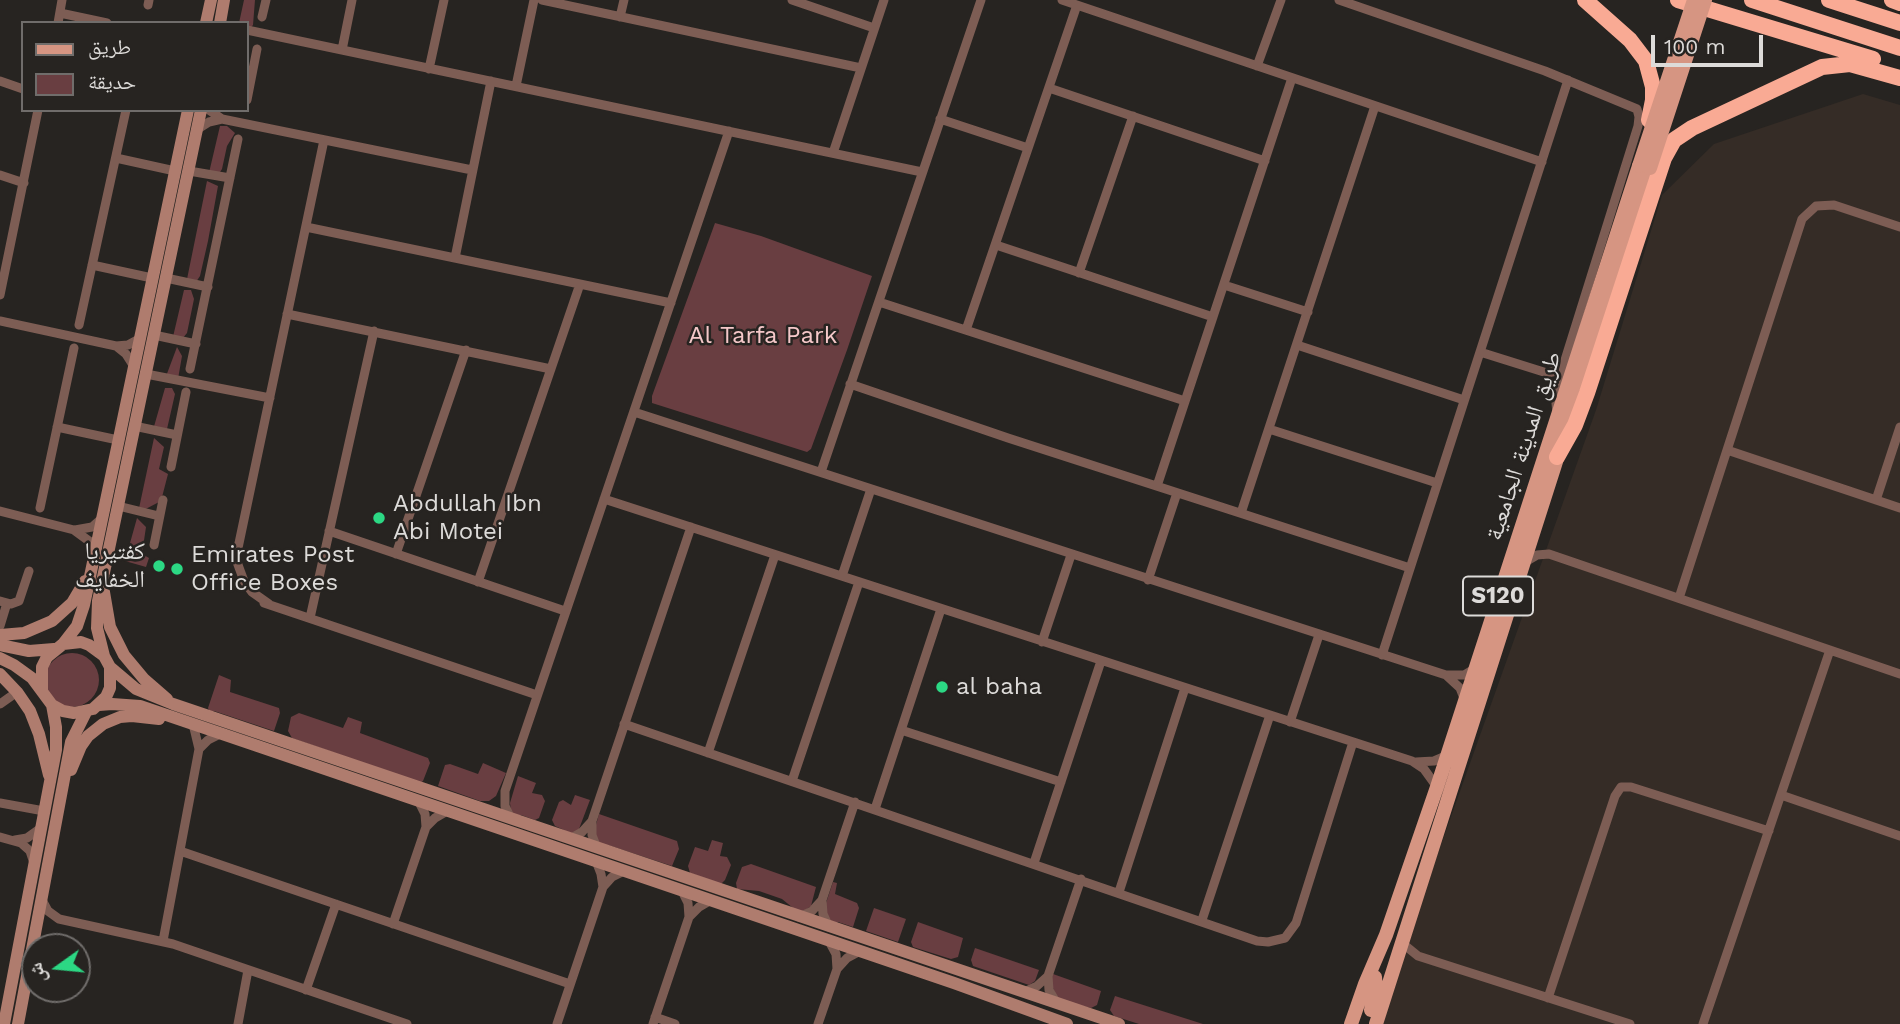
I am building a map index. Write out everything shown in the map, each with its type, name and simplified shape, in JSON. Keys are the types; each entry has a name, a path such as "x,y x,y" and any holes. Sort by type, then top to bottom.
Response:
{"highway":[{"path":"1585,0 1639,50 1651,74 1653,100 1645,167"},
{"path":"1678,0 1900,67"},
{"path":"1752,0 1900,48"},
{"path":"1829,0 1900,23"},
{"path":"1892,0 1900,3"},
{"path":"1557,457 1575,425 1587,393 1664,158 1674,140 1692,128 1822,67 1850,64 1900,78"}],"main road":[{"path":"206,21 211,0"},
{"name":"طريق المدينة الجامعية","path":"1379,1019 1557,457 1693,0"},
{"name":"طريق المدينة الجامعية","path":"1351,1024 1370,981 1448,755 1558,415 1705,0"},
{"path":"52,705 63,711 86,712 99,705 110,688 107,661 97,628 97,614 170,258 188,112"},
{"path":"42,689 42,667 81,616 165,217 198,129 201,112"},
{"path":"165,217 171,219 170,258"},
{"path":"133,365 134,391 137,397 141,397"},
{"path":"0,635 24,633 52,621 72,603 91,572"},
{"path":"102,583 110,627 124,655 144,679 173,704"},
{"path":"0,645 29,651 81,642 89,645 136,690 422,796 447,811 829,926 1119,1024"},
{"path":"0,658 23,670 42,689 52,705 57,738 4,1024"},
{"path":"0,674 18,692 35,722 50,781"},
{"path":"99,705 140,706 387,791 482,809 570,839 624,871 1067,1024"},
{"path":"18,1024 71,743 86,712"},
{"path":"62,789 81,746 88,736 103,724 120,717 132,716 176,718"},
{"path":"864,952 881,953 914,963 922,958"},
{"path":"1344,1024 1353,1003 1370,981"},
{"path":"1359,1024 1370,981"},
{"path":"1367,1024 1375,995 1370,981"}],"street":[{"path":"62,0 59,18 88,21"},
{"path":"262,17 266,0"},
{"path":"342,50 352,0"},
{"path":"429,69 443,0"},
{"path":"516,86 534,0"},
{"path":"542,0 861,68"},
{"path":"620,17 624,0"},
{"path":"792,0 874,28"},
{"path":"833,153 884,0"},
{"path":"821,472 981,0"},
{"path":"1062,0 1542,162"},
{"path":"1258,66 1281,0"},
{"path":"1339,0 1568,80 1637,109 1639,117 1601,250 1556,386 1554,399 1558,415"},
{"path":"966,330 1077,5"},
{"path":"248,30 922,172"},
{"path":"249,80 257,49"},
{"path":"1157,486 1292,78"},
{"path":"1382,654 1568,80"},
{"path":"0,81 21,88"},
{"path":"454,258 491,82"},
{"path":"1049,88 1265,161"},
{"path":"1241,513 1375,106"},
{"path":"0,295 38,112"},
{"path":"79,326 126,112"},
{"path":"212,112 222,119 472,170"},
{"path":"1079,273 1133,116"},
{"path":"198,129 209,122 222,119"},
{"path":"940,119 1028,148"},
{"path":"511,819 505,806 505,791 729,131"},
{"path":"191,369 238,139"},
{"path":"324,140 234,565 237,580 251,598 537,695"},
{"path":"116,158 230,178"},
{"path":"0,175 24,183"},
{"path":"1679,598 1800,227 1808,212 1815,206 1834,205 1900,227"},
{"path":"306,227 671,303"},
{"path":"996,245 1213,317"},
{"path":"92,265 152,278"},
{"path":"166,278 208,287"},
{"path":"478,582 580,284"},
{"path":"1224,285 1308,313"},
{"path":"879,302 1185,401"},
{"path":"287,314 551,369"},
{"path":"0,321 116,346 128,345 139,339"},
{"path":"310,618 374,331"},
{"path":"154,335 196,344"},
{"path":"1297,345 1464,400"},
{"path":"116,346 126,354 133,365"},
{"path":"40,508 74,348"},
{"path":"396,554 466,350"},
{"path":"1480,352 1547,373 1562,370"},
{"path":"1547,373 1556,386"},
{"path":"145,374 270,398"},
{"path":"850,384 1410,568"},
{"path":"171,467 186,392"},
{"path":"634,412 1446,675 1458,676 1475,669"},
{"path":"134,426 177,435"},
{"path":"1876,500 1900,426"},
{"path":"57,427 118,440"},
{"path":"1269,429 1437,483"},
{"path":"1727,450 1900,508"},
{"path":"842,576 871,489"},
{"path":"1148,580 1177,493"},
{"path":"604,499 1412,761 1424,769 1437,787"},
{"path":"153,545 163,500"},
{"path":"118,506 159,516"},
{"path":"0,511 74,530 85,536 95,551"},
{"path":"74,530 92,527 102,519"},
{"path":"603,887 592,835 592,821 691,527"},
{"path":"1533,530 1536,541 1549,554"},
{"path":"329,531 565,611"},
{"path":"1522,564 1537,555 1549,554 1900,674"},
{"path":"708,753 775,555"},
{"path":"1042,642 1071,555"},
{"path":"0,626 4,602 11,604 19,601 29,571"},
{"path":"792,781 859,582"},
{"path":"875,809 941,609"},
{"path":"1290,722 1319,635"},
{"path":"1703,1024 1830,650"},
{"path":"1034,863 1101,661"},
{"path":"1446,675 1456,683 1465,701"},
{"path":"1119,891 1185,688"},
{"path":"0,704 18,692"},
{"path":"1202,920 1270,715"},
{"path":"163,941 199,750 193,724"},
{"path":"624,724 1268,942 1284,938 1293,929 1353,742"},
{"path":"901,730 1061,782"},
{"path":"199,750 208,740 220,734"},
{"path":"1412,761 1434,761 1448,755"},
{"path":"1548,998 1620,787 1631,787 1769,831"},
{"path":"482,809 495,803 505,791"},
{"path":"1781,795 1900,836"},
{"path":"393,924 426,827 422,796"},
{"path":"829,926 823,914 822,900 855,802"},
{"path":"0,803 44,811"},
{"path":"426,827 447,811"},
{"path":"570,839 582,832 592,821"},
{"path":"0,837 15,840 27,838 41,828"},
{"path":"15,840 30,851 34,863"},
{"path":"180,851 570,984"},
{"path":"556,1024 603,887 612,877 624,871"},
{"path":"1056,1002 1049,990 1048,976 1082,879"},
{"path":"675,1024 654,1021 689,917 688,903 682,891"},
{"path":"41,899 48,911 59,919 163,941 407,1024"},
{"path":"799,917 812,911 822,900"},
{"path":"689,917 699,907 712,901"},
{"path":"306,990 335,904"},
{"path":"35,931 46,923 59,919"},
{"path":"818,1024 837,969 836,954 829,941"},
{"path":"1402,943 1418,956 1630,1024"},
{"path":"837,969 847,958 864,952"},
{"path":"1397,959 1418,956"},
{"path":"238,1024 248,970"},
{"path":"1024,992 1037,986 1048,976"}],"shaded area":[{"path":"1863,94 1900,105 1900,1024 1377,1024 1596,410 1662,195 1714,144"}],"green space":[{"path":"244,0 255,0 253,25 248,31 248,21 239,21"},
{"path":"220,126 227,126 235,133 227,146 222,169 218,175 208,177"},
{"path":"207,181 218,186 208,241 200,276 196,282 186,284"},
{"name":"Al Tarfa Park","path":"715,223 761,236 872,276 811,449 807,452 652,403 652,396"},
{"path":"184,290 191,290 194,299 187,333 182,339 172,341"},
{"path":"177,347 182,356 178,379 165,379"},
{"path":"165,388 172,388 175,394 167,429 153,430"},
{"path":"154,438 164,447 159,469 168,474 161,501 138,513"},
{"path":"137,518 146,527 142,554 149,558 146,567 125,561"},
{"path":"72,653 91,661 99,680 91,699 72,707 53,699 45,680 53,661"},
{"path":"219,675 231,680 230,692 279,708 274,731 214,711 210,713 208,708"},
{"path":"299,713 343,728 348,717 362,722 360,733 428,758 430,763 423,781 420,783 292,738 288,731 291,717"},
{"path":"483,763 506,773 496,796 489,801 480,801 438,786 445,765 450,764 478,774"},
{"path":"518,776 536,783 532,793 542,795 545,801 539,818 535,820 521,815 517,817 511,811 510,803"},
{"path":"575,795 590,800 579,829 566,834 555,826 552,820 559,802 563,800 571,805"},
{"path":"599,814 677,841 679,849 672,866 608,845 602,846 596,840 594,832"},
{"path":"712,840 723,843 720,856 727,857 731,865 721,884 690,873 688,866 695,847 708,851"},
{"path":"751,864 816,887 811,906 798,912 782,899 759,891 737,889 736,883 742,867"},
{"path":"833,882 837,883 835,894 857,903 859,908 853,927 838,922 835,925 830,924 824,909"},
{"path":"874,908 906,919 898,942 866,931"},
{"path":"918,922 963,938 958,957 951,959 913,947 911,942"},
{"path":"975,948 1039,970 1035,981 1029,985 973,966 971,960"},
{"path":"1053,974 1101,991 1097,1005 1091,1008 1058,1000 1050,981"},
{"path":"1115,996 1203,1024 1139,1024 1114,1016 1110,1010"}],"place":[{"name":"Abdullah Ibn Abi Motei","path":"379,518"},
{"name":"كفتيريا الخفايف","path":"159,566"},
{"name":"Emirates Post Office Boxes","path":"177,569"},
{"name":"al baha","path":"942,687"}]}
